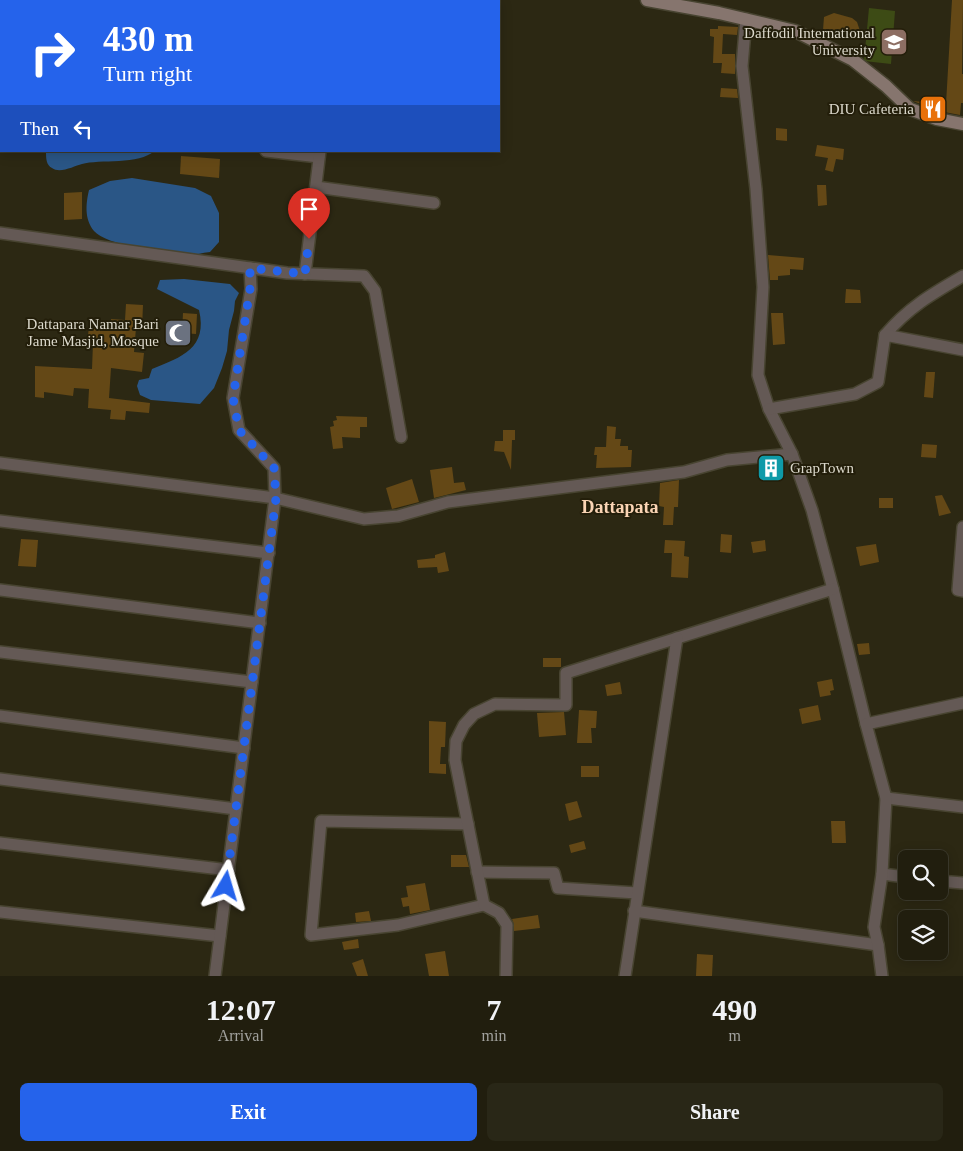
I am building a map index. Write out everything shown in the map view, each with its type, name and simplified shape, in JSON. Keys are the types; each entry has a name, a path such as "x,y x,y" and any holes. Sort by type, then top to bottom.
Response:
{"street":[{"path":"647,0 746,19 795,31 853,60 886,86 910,109 938,119 963,124"},
{"path":"746,19 742,66 756,189 763,287 758,376 769,408 792,454 812,510 886,798 882,874 874,927 882,976"},
{"path":"284,152 320,154 305,274"},
{"path":"316,187 434,203"},
{"path":"0,234 250,268 305,274 364,276 375,291 401,436"},
{"path":"215,976 276,498 274,468 239,430 233,398 250,289 250,268"},
{"path":"769,408 855,394 878,382 885,335 899,319 924,298 963,276"},
{"path":"885,335 963,350"},
{"path":"0,463 276,498 364,519 398,516 448,502 684,472 727,460 792,454"},
{"path":"0,521 268,553"},
{"path":"963,527 958,590 963,591"},
{"path":"484,905 455,760 456,741 464,725 474,714 495,704 566,705 566,673 833,589"},
{"path":"0,590 260,622"},
{"path":"625,976 677,638"},
{"path":"0,652 252,682"},
{"path":"866,724 963,703"},
{"path":"0,716 244,748"},
{"path":"0,779 236,809"},
{"path":"886,798 963,807"},
{"path":"468,824 321,822 311,935 398,925 484,905 499,914 507,925 506,976"},
{"path":"0,843 228,870"},
{"path":"477,872 554,873 558,888 637,893"},
{"path":"882,874 898,876"},
{"path":"948,882 963,884"},
{"path":"634,911 878,945"},
{"path":"0,912 220,936"}],"green space":[{"path":"869,8 895,11 891,64 864,61"}],"water":[{"path":"46,152 152,152 130,160 89,163 59,170 50,167 46,159"},
{"path":"132,178 195,188 211,196 219,213 219,242 210,252 186,255 136,248 100,236 94,231 87,216 89,190 110,181"},
{"path":"184,279 230,284 239,293 235,301 227,351 222,368 214,388 200,404 151,400 140,395 137,386 139,380 149,378 152,369 173,360 190,349 200,334 199,310 157,289 160,280"}],"building":[{"path":"952,0 963,0 963,103 961,103 960,115 939,111 913,101 946,104"},
{"path":"834,13 852,18 857,22 860,31 852,33 844,31 841,37 823,30 824,17"},
{"path":"718,26 738,27 737,35 723,34 722,54 735,54 735,74 721,73 722,63 713,63 714,37 710,36 710,29 718,29"},
{"path":"721,88 737,89 738,98 720,97"},
{"path":"776,128 787,129 787,141 776,140"},
{"path":"817,145 844,149 843,160 836,159 833,172 825,170 828,158 815,156"},
{"path":"181,156 220,159 219,178 180,174"},
{"path":"817,185 826,185 827,205 818,206"},
{"path":"82,192 82,219 64,220 64,193"},
{"path":"768,255 804,258 803,270 790,269 790,275 778,276 778,280 770,280"},
{"path":"846,289 860,290 861,303 845,303"},
{"path":"126,304 143,305 142,328 136,328 134,352 144,353 142,372 111,368 109,398 150,403 149,413 126,411 125,420 110,419 111,410 88,408 89,389 74,388 73,396 44,392 44,398 35,397 35,366 92,369 93,343 87,343 89,327 111,329 111,319 125,320"},
{"path":"183,313 197,314 196,334 182,333"},
{"path":"771,313 783,313 785,344 773,345"},
{"path":"926,372 935,372 933,398 924,397"},
{"path":"336,416 367,417 367,427 360,427 360,438 342,437 343,448 333,449 330,427 334,426 333,421 337,420"},
{"path":"607,426 616,427 615,439 621,439 620,446 628,446 628,450 632,450 631,467 596,468 597,455 594,455 595,447 606,447"},
{"path":"503,430 515,430 515,440 512,440 511,470 504,452 494,451 495,441 503,441"},
{"path":"922,444 937,445 936,458 921,457"},
{"path":"452,467 454,483 464,482 466,490 434,498 430,470"},
{"path":"412,479 419,502 392,509 386,488"},
{"path":"679,480 678,507 674,507 673,525 663,525 664,507 659,506 660,483"},
{"path":"942,495 951,513 939,516 935,496"},
{"path":"879,498 893,498 893,508 879,508"},
{"path":"721,534 732,535 731,553 720,552"},
{"path":"21,539 38,540 36,567 18,566"},
{"path":"665,540 685,541 684,556 689,557 688,578 671,577 672,553 664,553"},
{"path":"765,540 766,551 753,553 751,542"},
{"path":"876,544 879,562 860,566 856,547"},
{"path":"445,552 449,571 438,573 437,567 418,568 417,560 435,558 435,555"},
{"path":"869,643 870,654 859,655 857,644"},
{"path":"543,658 561,658 561,667 543,667"},
{"path":"832,679 834,690 830,691 831,695 820,697 817,682"},
{"path":"620,682 622,694 607,696 605,685"},
{"path":"818,705 821,720 802,724 799,709"},
{"path":"579,710 597,711 596,728 591,728 592,743 577,743"},
{"path":"564,712 566,735 539,737 537,713"},
{"path":"429,721 446,722 445,747 441,747 440,764 446,764 446,774 429,773"},
{"path":"581,766 599,766 599,777 581,777"},
{"path":"577,801 582,817 569,821 565,804"},
{"path":"831,821 845,821 846,843 832,843"},
{"path":"584,841 586,849 571,853 569,845"},
{"path":"451,855 466,855 469,867 451,867"},
{"path":"425,883 430,910 410,914 409,906 403,907 401,898 408,897 406,886"},
{"path":"369,911 371,921 356,922 355,913"},
{"path":"538,915 540,928 514,931 512,919"},
{"path":"358,939 359,948 344,950 342,942"},
{"path":"445,951 449,976 429,976 425,954"},
{"path":"697,954 713,955 712,976 696,976"},
{"path":"363,959 368,976 357,976 352,963"}],"place":[{"name":"Daffodil International University","path":"894,42"},
{"name":"DIU Cafeteria","path":"933,109"},
{"name":"Dattapara Namar Bari Jame Masjid, Mosque","path":"178,333"},
{"name":"GrapTown","path":"771,468"}],"district":[{"name":"Dattapata","path":"620,507"}],"route":[{"path":"226,886 276,498 274,468 239,430 233,398 250,289 250,268 305,274 309,239"}]}
